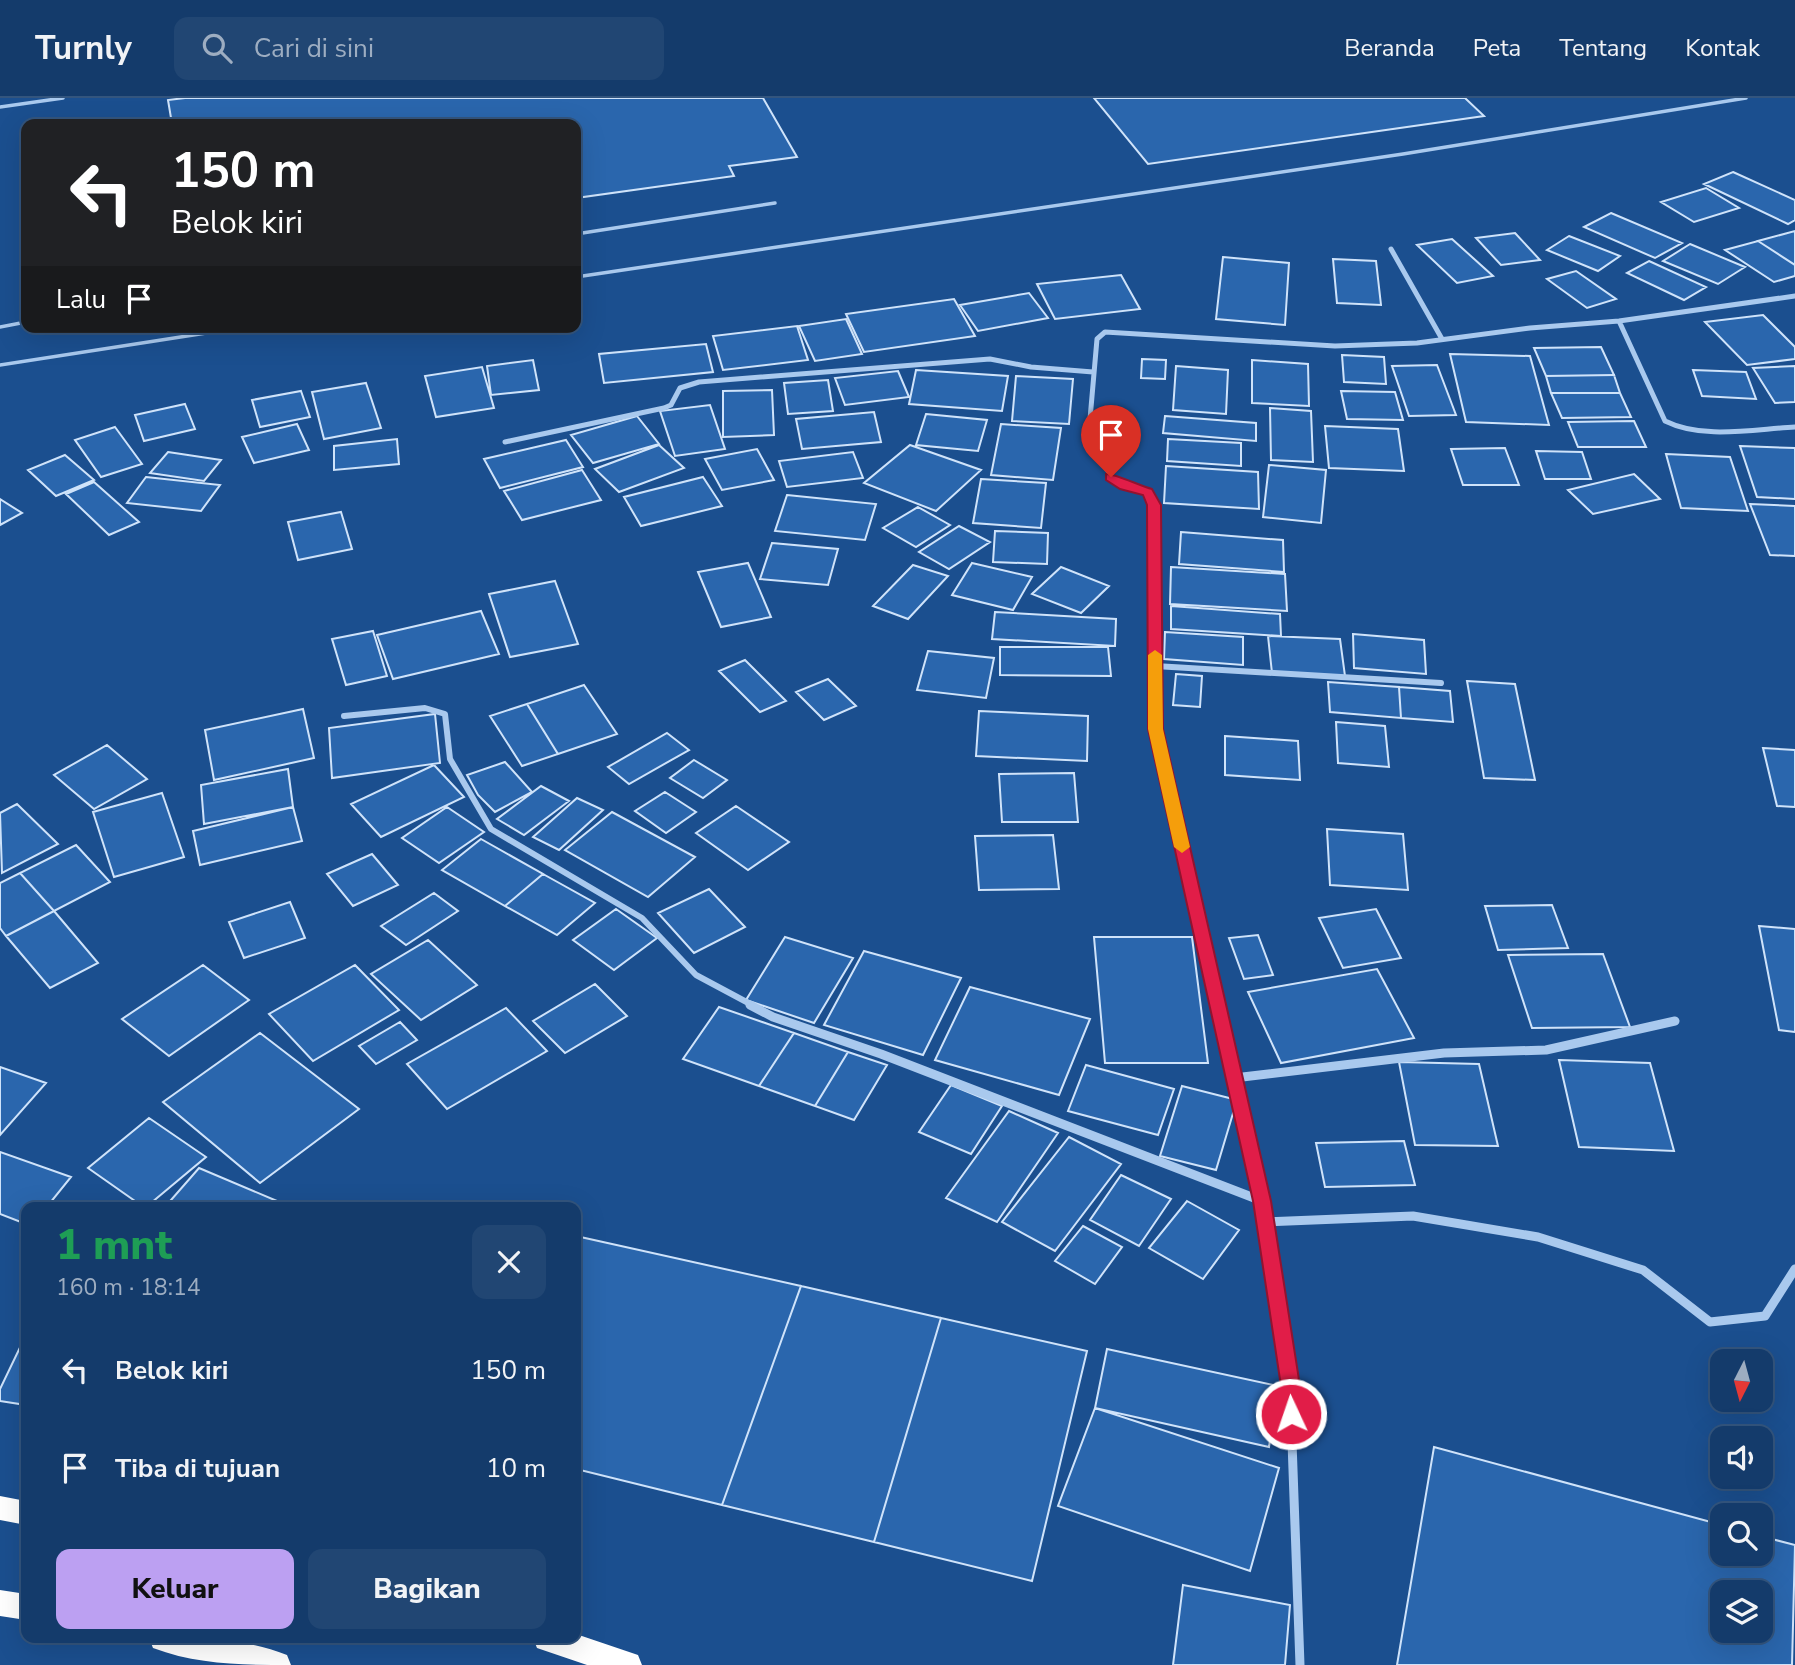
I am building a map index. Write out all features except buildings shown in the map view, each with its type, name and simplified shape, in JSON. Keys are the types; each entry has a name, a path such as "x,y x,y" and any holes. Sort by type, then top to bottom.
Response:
{"highway":[{"path":"0,1508 21,1512"},
{"path":"0,1603 21,1605"},
{"path":"184,1643 277,1665"},
{"path":"562,1643 628,1665"}],"street":[{"path":"1391,249 1442,340"},
{"path":"1300,1665 1290,1386 1266,1222 1155,729 1154,505 1148,492 1124,486 1111,477 1088,443 1097,339 1112,330 1335,346 1442,340 1542,326 1619,321 1795,296"},
{"path":"1619,321 1665,421 1672,426 1694,429 1795,427"},
{"path":"505,442 657,411 671,405 675,392 680,388 699,382 990,359 1031,368 1093,372"},
{"path":"1155,666 1441,683"},
{"path":"344,716 425,708 445,714 450,759 491,829 642,918 696,975 772,1017 881,1054 1262,1201"},
{"path":"1234,1078 1444,1053 1546,1050 1675,1021"},
{"path":"1266,1222 1413,1216 1538,1237 1643,1270 1710,1322 1765,1316 1795,1269"}],"lane":[{"path":"0,107 63,98"},
{"path":"581,276 1403,155 1746,98"},
{"path":"581,233 775,203"},
{"path":"0,327 21,323"},
{"path":"0,365 206,333"}],"slow traffic":[{"path":"1155,655 1155,729 1182,847"}],"route":[{"path":"1111,477 1124,486 1148,492 1154,505 1155,729 1262,1201 1290,1386 1291,1414"}]}
